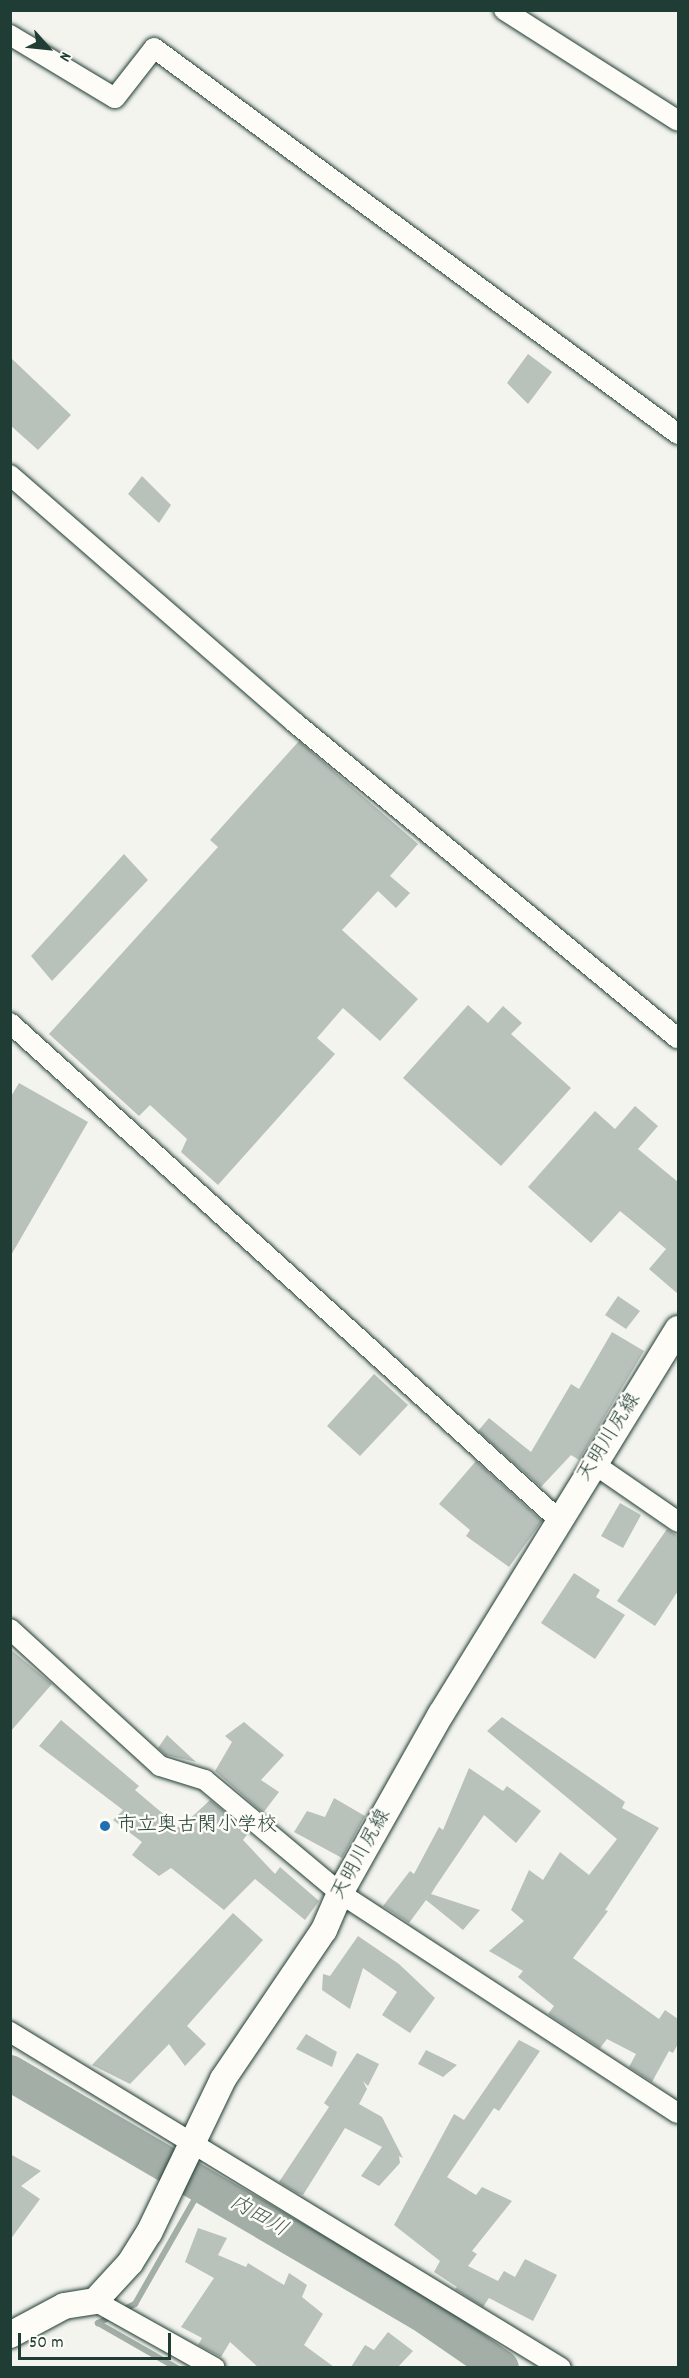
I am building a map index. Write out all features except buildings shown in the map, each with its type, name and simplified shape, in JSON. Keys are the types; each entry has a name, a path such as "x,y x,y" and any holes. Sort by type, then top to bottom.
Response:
{"main road":[{"name":"天明川尻線","path":"95,2301 130,2263 158,2214 223,2079 324,1930 340,1893 441,1714 678,1329"},
{"path":"10,2335 64,2306 95,2301"}],"street":[{"path":"504,10 678,121"},
{"path":"10,35 115,98 154,48 678,434"},
{"path":"10,475 294,722 678,1038"},
{"path":"10,1023 559,1520"},
{"path":"594,1464 678,1522"},
{"path":"10,1629 160,1766 206,1780 340,1893 678,2113"},
{"path":"10,2032 190,2149 561,2367"},
{"path":"95,2301 203,2364"}],"waterway":[{"name":"内田川","path":"10,2073 421,2313 501,2368"},
{"path":"121,2311 135,2304 204,2183"},
{"path":"112,2316 98,2323 177,2368"}],"place":[{"name":"市立奥古閑小学校","path":"105,1826"}]}
